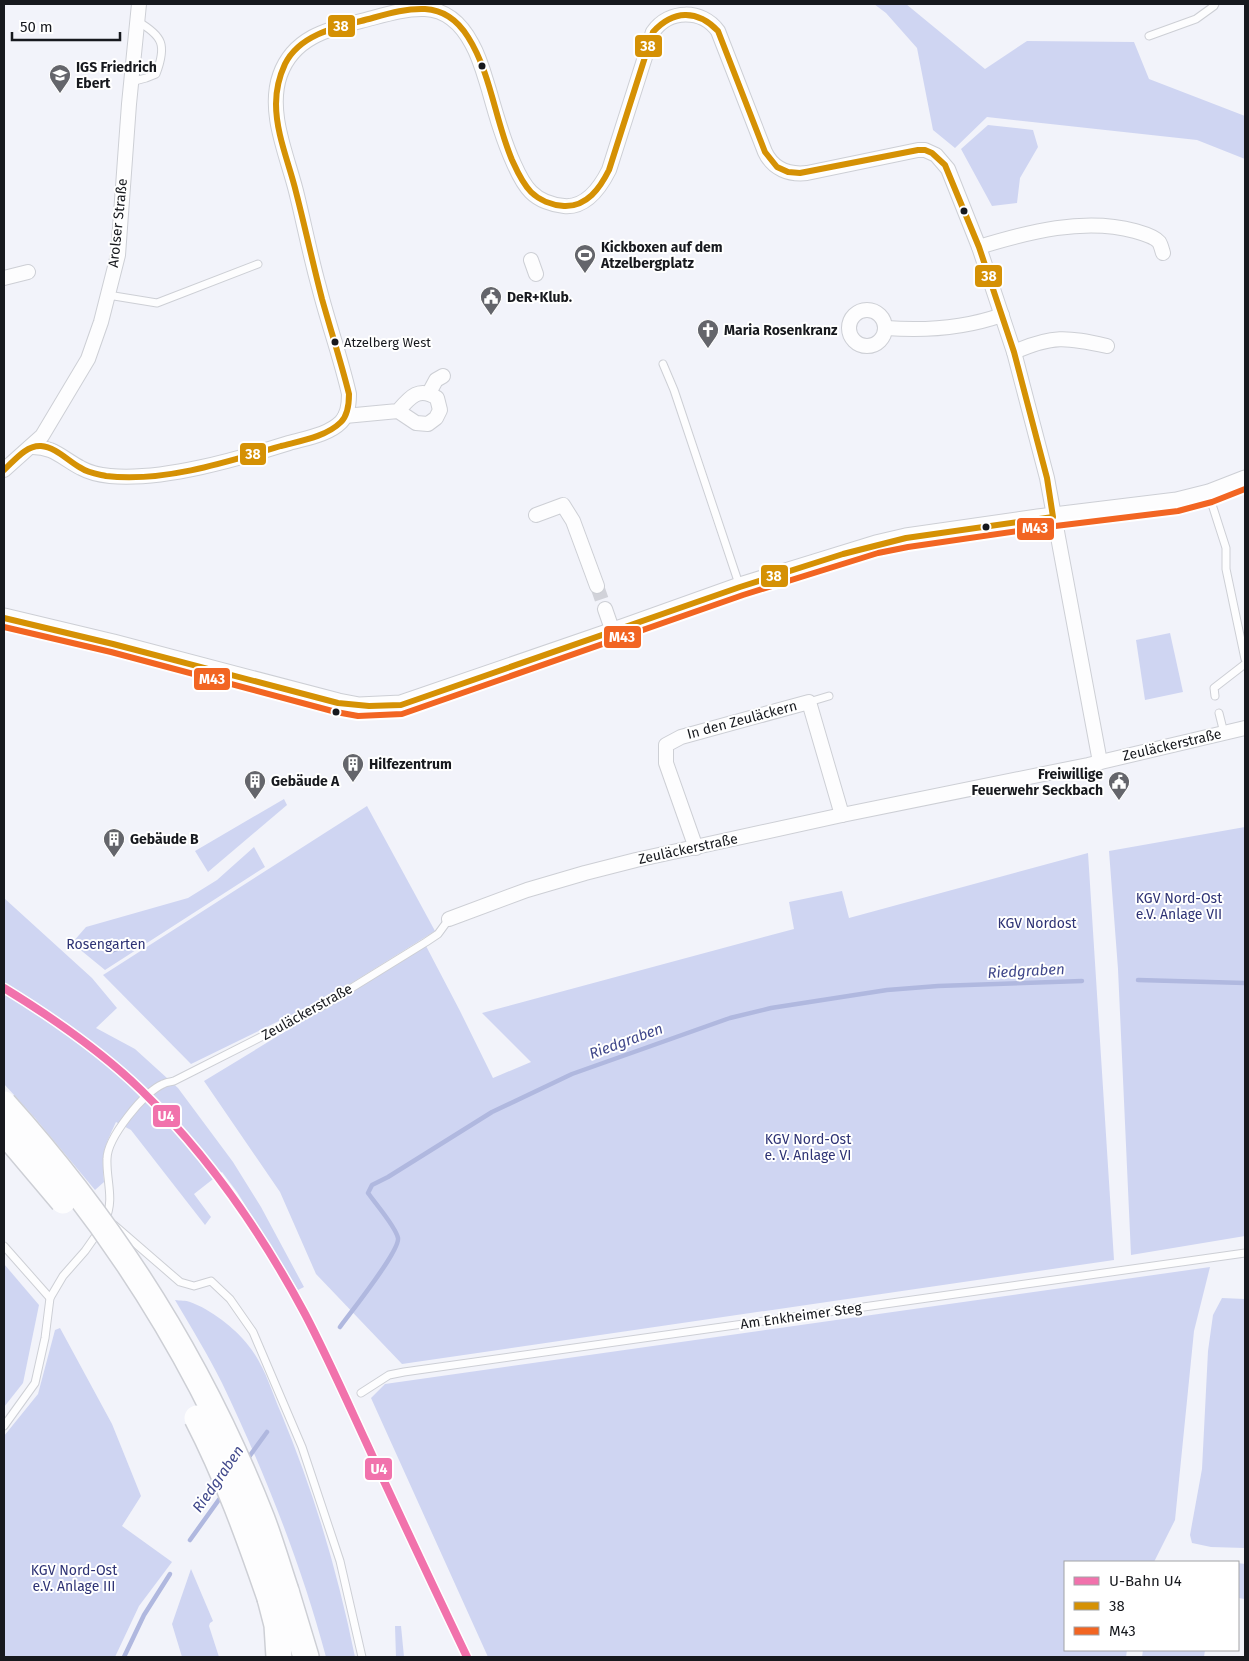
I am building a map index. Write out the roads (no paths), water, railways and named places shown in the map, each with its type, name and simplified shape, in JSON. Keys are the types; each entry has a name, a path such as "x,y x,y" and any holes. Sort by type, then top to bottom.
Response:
{"highway":[{"path":"4,1104 33,1136 101,1223 152,1299 231,1445 263,1521 278,1594 279,1657"},
{"path":"4,1131 66,1204 146,1322 212,1446 246,1528 306,1657"}],"main road":[{"path":"4,618 113,644 338,703 359,707 401,705 740,587 842,554 883,543 938,533 1177,502 1209,494 1245,480"}],"street":[{"name":"Arolser Straße","path":"4,470 42,436 88,359 101,322 118,255 139,4"},
{"path":"30,447 41,446 51,449 81,468 98,474 144,476 204,466 274,448 328,431 342,421 349,402 349,394 318,286 276,114 275,101 280,74 291,55 310,38 320,32 333,28 418,8 441,12 453,19 465,32 479,56 507,148 517,172 530,191 541,200 567,206 583,201 592,195 604,182 653,32 659,24 673,16 689,14 714,25 722,39 765,152 776,166 790,173 807,173 912,150 925,150 936,155 948,168 979,247 1014,352 1045,470 1100,762"},
{"path":"979,247 1065,227 1100,225 1125,228 1145,234 1159,242 1164,253"},
{"path":"531,260 536,274"},
{"path":"4,278 28,272"},
{"path":"886,328 924,329 950,327 980,322 1002,315"},
{"path":"1014,352 1040,341 1052,339 1074,340 1107,346"},
{"path":"428,393 436,380 443,376"},
{"path":"345,416 398,411 416,423 428,424 436,418 440,410 437,398 428,393 418,393 408,399 398,411"},
{"path":"536,515 563,505 573,521 597,586"},
{"path":"605,609 613,632"},
{"name":"In den Zeuläckern","path":"696,848 666,763 666,746 681,737 809,702 842,815"},
{"name":"Zeuläckerstraße","path":"449,919 527,890 585,873 842,815 1100,762 1245,728"}],"lane":[{"path":"1149,36 1196,19 1216,4"},
{"path":"131,82 156,74 162,58 161,42 153,31 137,21"},
{"path":"108,295 158,304 258,264"},
{"path":"663,364 677,399 740,587"},
{"path":"1209,494 1226,548 1226,569 1245,659"},
{"path":"1216,696 1214,688 1245,664"},
{"path":"809,702 829,696"},
{"path":"1220,714 1224,733"},
{"name":"Zeuläckerstraße","path":"106,1218 111,1203 107,1157 112,1144 131,1111 144,1098 163,1084 174,1081 324,1005 438,934 449,919"},
{"path":"4,1426 36,1383 45,1338 50,1298 63,1276 85,1251 106,1218 180,1282 194,1286 211,1281 230,1299 254,1332 314,1477 340,1561 362,1657"},
{"path":"4,1246 50,1298"},
{"name":"Am Enkheimer Steg","path":"361,1393 389,1375 404,1372 1245,1253"}],"waterway":[{"name":"Riedgraben","path":"1138,980 1245,983"},
{"name":"Riedgraben","path":"340,1327 383,1268 398,1238 385,1215 368,1193 372,1185 492,1112 572,1074 730,1018 771,1008 887,990 938,986 1082,981"},
{"name":"Riedgraben","path":"246,1461 267,1432"},
{"name":"Riedgraben","path":"190,1540 223,1494"},
{"name":"Riedgraben","path":"124,1657 144,1615 170,1574"}],"tunnel":[{"path":"597,586 605,609"}],"metro line":[{"name":"U4","path":"4,988 76,1035 125,1075 189,1141 232,1196 288,1283 305,1314 467,1657"}],"place":[{"name":"IGS Friedrich Ebert","path":"60,94"},
{"name":"Kickboxen auf dem Atzelbergplatz","path":"585,274"},
{"name":"DeR+Klub.","path":"491,316"},
{"name":"Atzelberg West","path":"335,342"},
{"name":"Maria Rosenkranz","path":"708,349"},
{"name":"Hilfezentrum","path":"353,783"},
{"name":"Gebäude A","path":"255,800"},
{"name":"Freiwillige Feuerwehr Seckbach","path":"1119,801"},
{"name":"Gebäude B","path":"114,858"}],"park label":[{"name":"KGV Nord-Ost e.V. Anlage VII","path":"1179,906"},
{"name":"KGV Nordost","path":"1037,923"},
{"name":"Rosengarten","path":"106,944"},
{"name":"KGV Nord-Ost e. V. Anlage VI","path":"808,1148"},
{"name":"KGV Nord-Ost e.V. Anlage III","path":"74,1578"}]}
